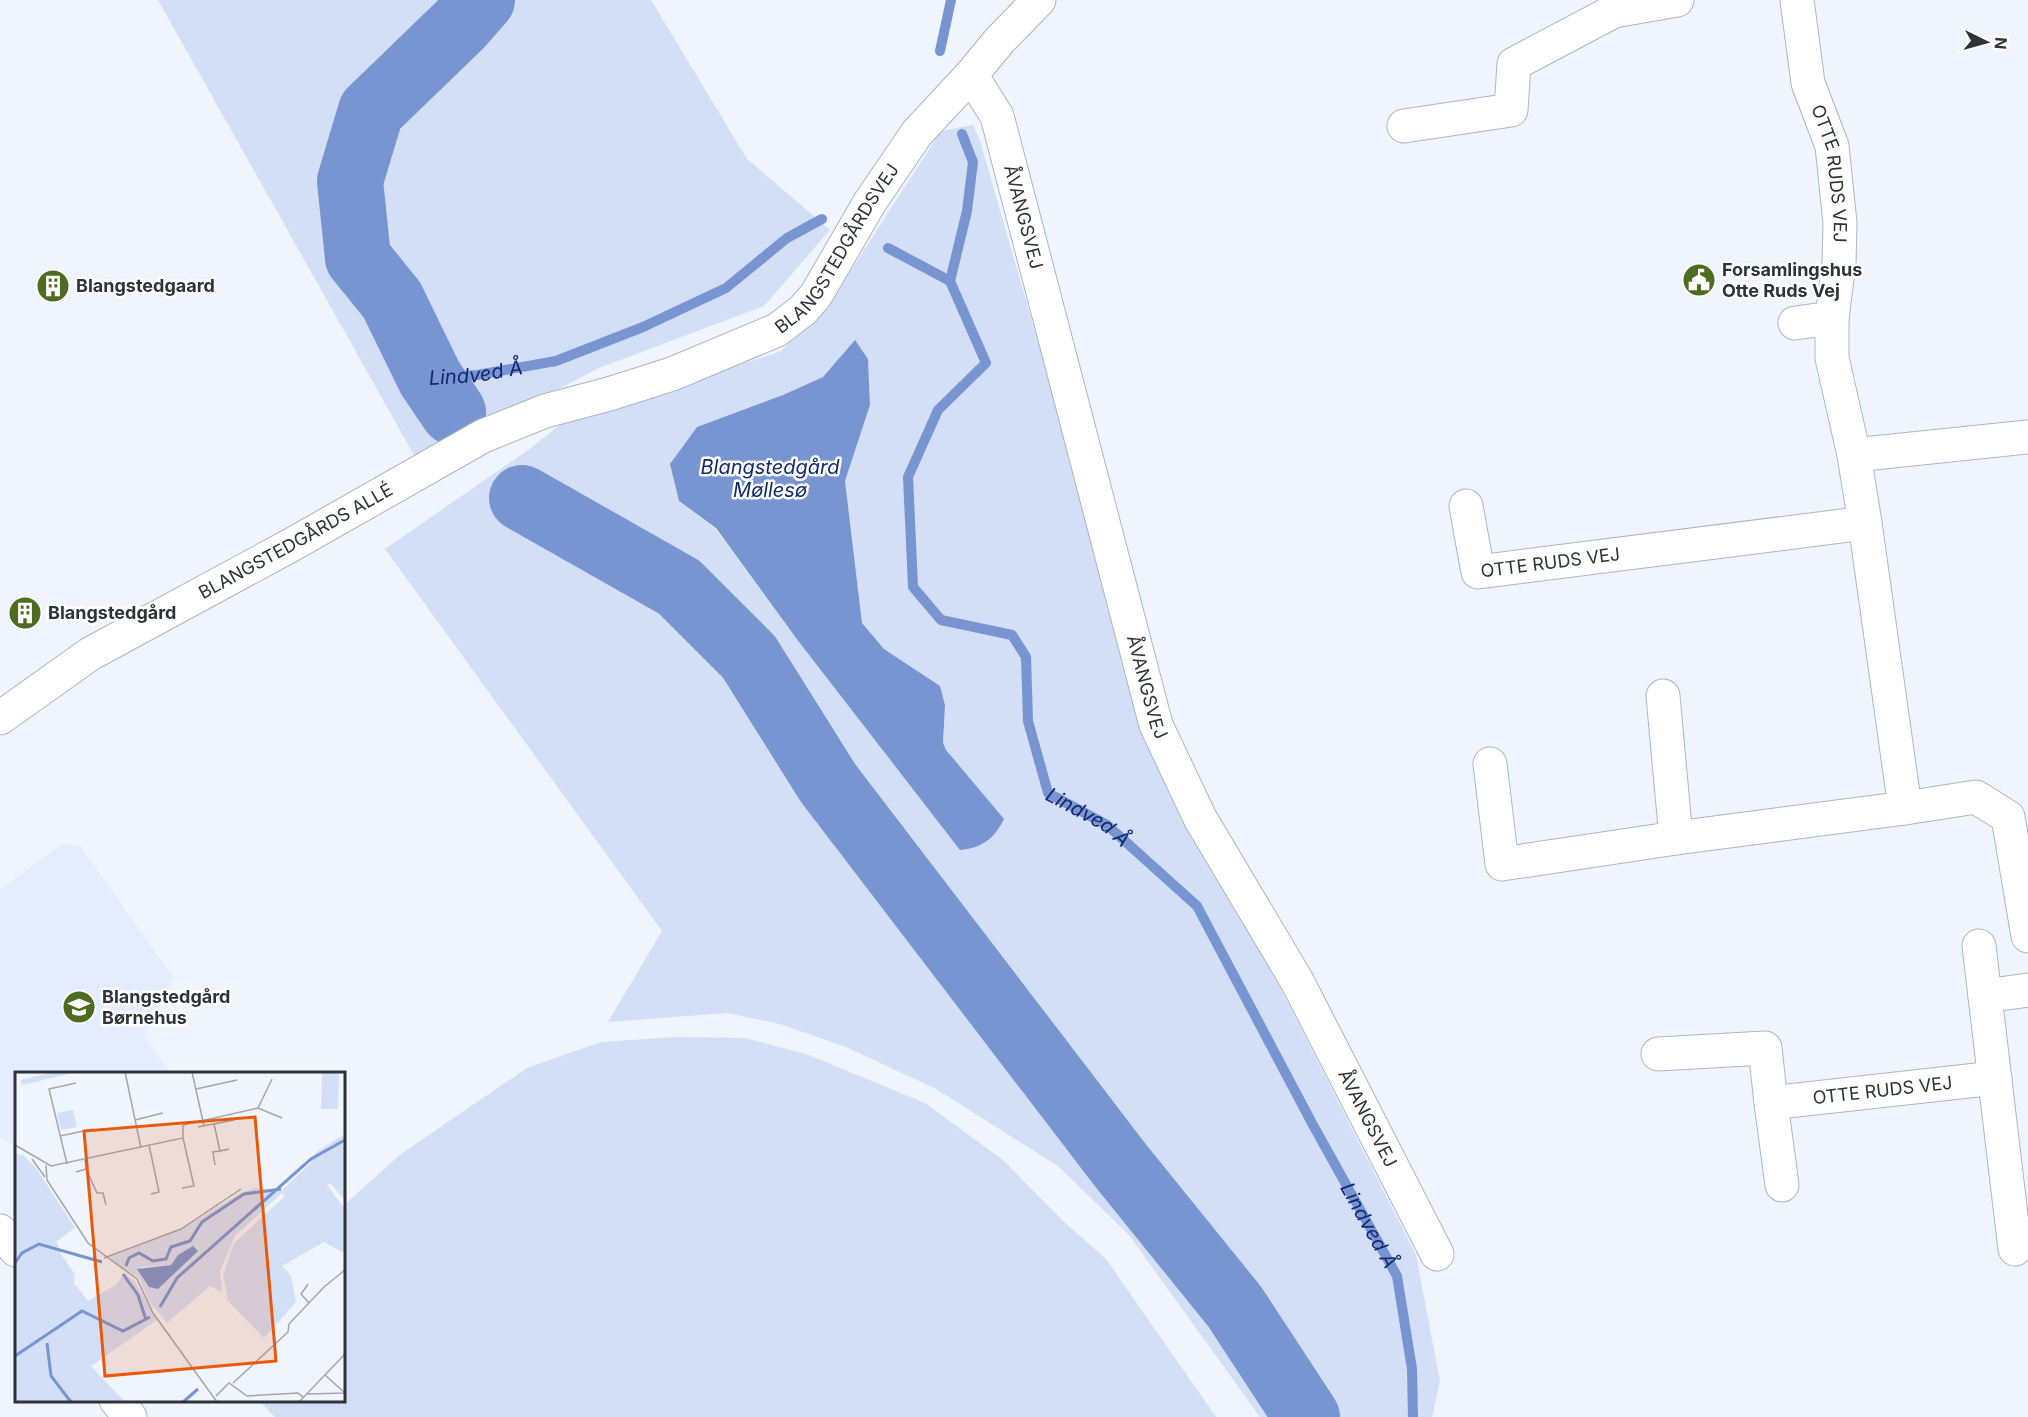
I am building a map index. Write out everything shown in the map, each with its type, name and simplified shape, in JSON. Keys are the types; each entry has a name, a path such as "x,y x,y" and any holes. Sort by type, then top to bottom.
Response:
{"street":[{"name":"BLANGSTEDGÅRDSVEJ","path":"571,404 672,374 777,330 803,310 830,274 870,202 917,133 1039,0"},
{"path":"1404,126 1511,110 1514,64 1614,11 1677,0"},
{"name":"OTTE RUDS VEJ","path":"1797,0 1808,82 1832,146 1840,223 1839,264 1832,318 1832,358 1854,455 1905,808"},
{"name":"ÅVANGSVEJ","path":"971,75 997,116 1156,725 1200,818 1297,981 1437,1254"},
{"path":"1795,323 1832,318"},
{"name":"BLANGSTEDGÅRDS ALLÉ","path":"0,718 90,654 294,544 483,436 545,411 571,404"},
{"path":"1854,455 2028,436"},
{"name":"OTTE RUDS VEJ","path":"1466,506 1478,572 1865,523"},
{"path":"1663,696 1676,838"},
{"path":"1490,764 1502,864 1976,797 2008,817 2028,936"},
{"path":"1979,946 2015,1249"},
{"path":"1985,996 2028,990"},
{"path":"1659,1054 1765,1048 1782,1185"},
{"name":"OTTE RUDS VEJ","path":"1771,1103 1995,1078"},
{"path":"0,1231 15,1249"},
{"path":"117,1402 130,1417"}],"shaded area":[{"path":"158,0 651,0 747,159 830,230 764,306 599,368 418,462"},
{"path":"973,125 980,141 1151,733 1416,1255 1440,1381 1432,1417 1260,1417 1129,1235 1058,1166 936,1089 846,1047 780,1024 727,1013 608,1022 662,931 385,549 531,448 566,420 782,351 842,284 941,131","holes":["855,341 868,359 870,405 845,481 862,623 884,649 940,686 945,705 943,743 946,750 796,638 715,528 679,501 670,464 697,427 783,395 823,377"]},
{"name":"Blangstedgård Børnehus","path":"62,844 80,846 173,977 144,1037 169,1072 15,1072 15,1146 0,1138 0,890"},
{"path":"677,1037 745,1038 806,1054 925,1103 1003,1160 1063,1221 1106,1259 1216,1417 275,1417 260,1402 345,1402 345,1204 401,1154 527,1068 601,1042"}],"water":[{"name":"Blangstedgård Møllesø","path":"855,340 868,359 870,405 845,481 862,623 884,649 940,686 945,705 943,743 946,750 1004,819 987,841 968,849 960,850 796,638 716,528 679,501 670,464 697,427 783,395 823,377"}],"waterway":[{"name":"Lindved Å","path":"453,412 430,378 392,300 358,258 350,181 371,111 460,25 482,0"},
{"path":"940,51 951,0"},
{"path":"950,281 967,211 973,162 962,134"},
{"name":"Lindved Å","path":"430,378 477,375 556,361 643,327 726,288 787,238 822,219"},
{"name":"Lindved Å","path":"888,248 950,281 986,363 938,410 908,477 913,587 941,620 1012,635 1026,657 1028,721 1048,793 1107,825 1197,906 1313,1125 1397,1276 1412,1369 1413,1417"},
{"path":"522,498 679,587 749,657 828,783 1121,1166 1235,1307 1307,1417"}],"place":[{"name":"Forsamlingshus Otte Ruds Vej","path":"1699,280"},
{"name":"Blangstedgaard","path":"53,286"},
{"name":"Blangstedgård","path":"25,613"},
{"name":"Blangstedgård Børnehus","path":"79,1007"}]}
